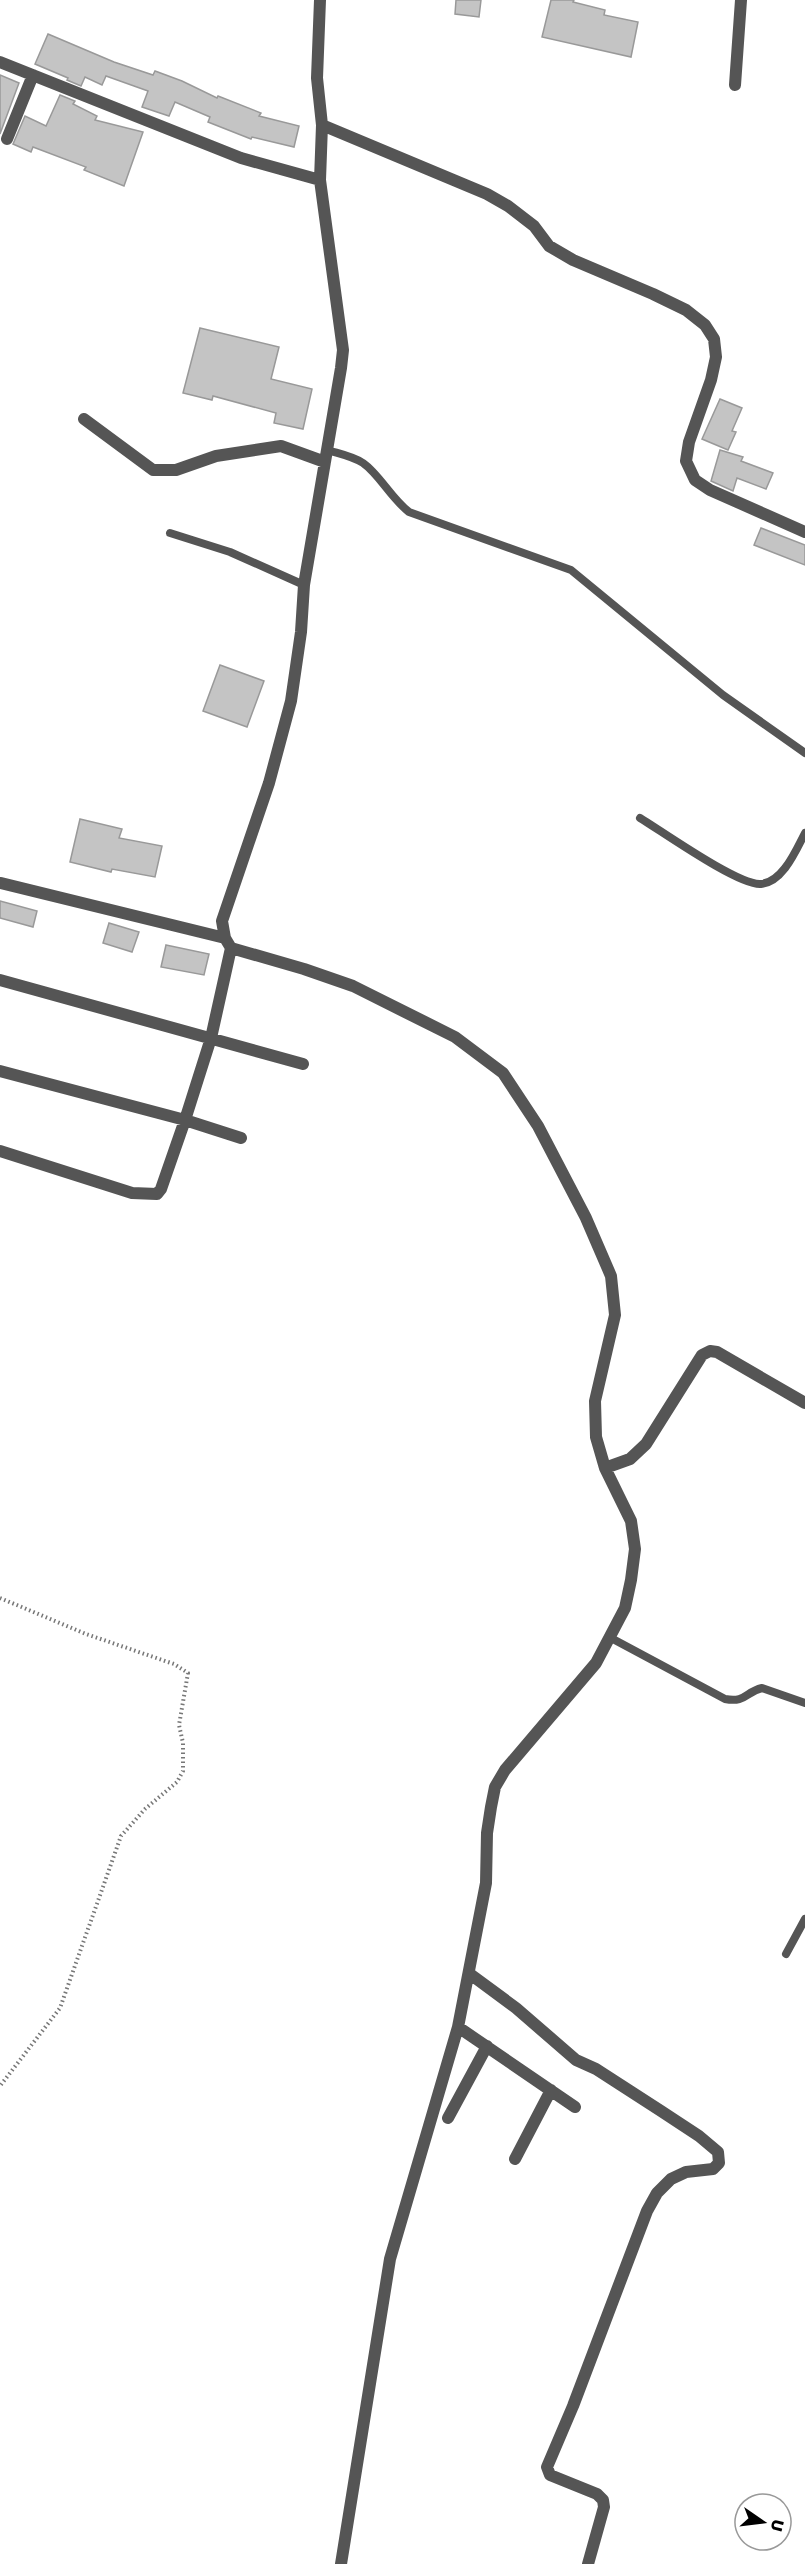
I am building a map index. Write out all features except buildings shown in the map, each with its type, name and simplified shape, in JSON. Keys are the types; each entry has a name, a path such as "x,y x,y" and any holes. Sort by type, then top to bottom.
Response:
{"street":[{"path":"0,1151 132,1193 157,1194 161,1189 185,1120 211,1038 228,943 222,921 269,783 291,701 301,633 304,585 343,350 320,180 322,124 317,78 320,0"},
{"path":"735,85 741,0"},
{"path":"0,62 241,158 320,180"},
{"path":"7,139 33,75"},
{"path":"322,124 487,194 508,206 534,226 549,246 686,310 705,325 714,339 716,357 711,380 689,442 686,462 694,480 710,490 805,532"},
{"path":"84,419 153,470 176,470 216,456 281,446 326,456"},
{"path":"1,883 228,943 353,986 455,1037 502,1073 538,1126 586,1218 611,1276 615,1315 596,1401 596,1437 605,1468 631,1521 634,1549 625,1608 596,1664 505,1770 495,1787 487,1833 486,1883 470,1974 458,2027 390,2259 341,2564"},
{"path":"0,980 303,1064"},
{"path":"0,1071 185,1120 241,1138"},
{"path":"605,1468 630,1459 646,1444 702,1355 710,1351 717,1352 805,1403"},
{"path":"470,1974 516,2008 576,2060 596,2069 699,2136 718,2152 720,2158 719,2163 713,2169 686,2172 671,2179 657,2193 647,2211 573,2406 546,2467 550,2475 597,2494 603,2500 604,2507 588,2564"},
{"path":"458,2027 574,2107"},
{"path":"448,2118 487,2046"},
{"path":"515,2159 551,2090"}],"lane":[{"path":"326,456 354,458 366,465 395,501 409,512 571,570 723,695 805,753"},
{"path":"170,533 230,552 304,585"},
{"path":"640,818 737,878 762,884 774,879 789,862 805,833"},
{"path":"611,1638 725,1699 735,1701 744,1699 755,1690 762,1688 805,1703"},
{"path":"786,1954 805,1919"}],"path":[{"path":"0,1598 86,1634 174,1664 188,1673 179,1725 183,1743 183,1771 177,1782 145,1809 121,1836 60,2008 0,2086"}]}
